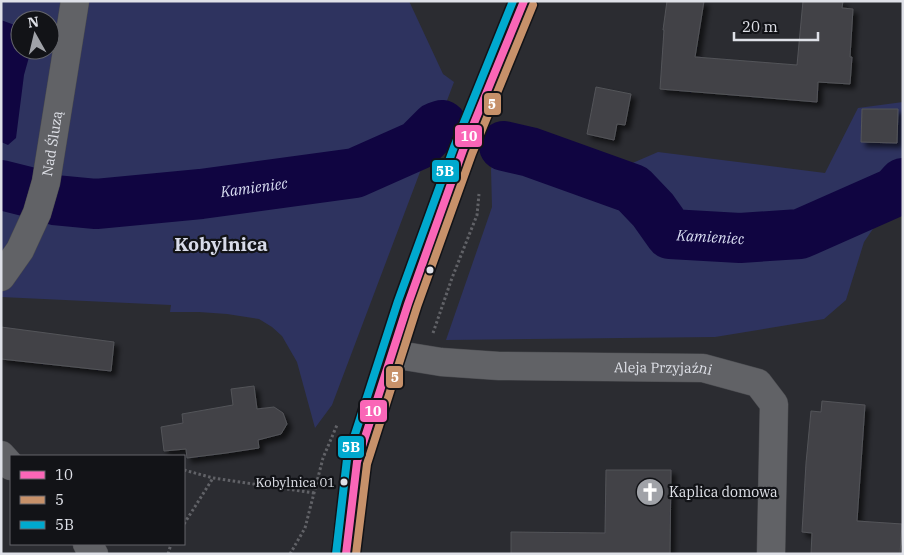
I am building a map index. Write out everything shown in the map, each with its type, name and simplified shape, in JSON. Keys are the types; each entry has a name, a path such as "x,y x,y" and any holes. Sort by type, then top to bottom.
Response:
{"main road":[{"path":"346,554 357,462 408,304 463,150 524,1"}],"street":[{"name":"Nad Śluzą","path":"1,276 20,250 37,213 46,182 75,1"},
{"name":"Aleja Przyjaźni","path":"392,354 424,360 499,366 703,368 758,383 774,404 771,554"},
{"path":"1,455 10,465"}],"path":[{"path":"424,360 452,278 477,215 479,190"},
{"path":"185,470 213,478 314,493"},
{"path":"185,522 213,478"}],"shaded area":[{"path":"1,1 409,1 443,74 454,82 332,405 315,428 297,362 282,336 272,327 259,319 227,314 170,312 171,305 1,297"},
{"path":"1,20 10,23 10,60 28,60 24,75 16,138 8,145 1,142"},
{"path":"903,102 903,204 879,220 864,242 846,300 824,319 715,337 446,340 492,207 491,169 508,125 621,168 658,152 825,173 858,108"}],"building":[{"path":"667,1 704,1 695,57 797,65 803,1 843,1 842,8 853,9 850,84 818,82 817,102 660,89 663,30"},
{"path":"596,87 631,94 625,125 617,124 614,140 587,134"},
{"path":"862,109 898,109 897,143 861,142"},
{"path":"1,327 114,342 111,371 1,359"},
{"path":"254,386 257,409 274,407 283,413 287,424 281,434 258,440 259,448 226,453 187,458 186,449 164,451 161,427 183,423 182,414 233,405 231,389"},
{"path":"822,401 865,405 857,521 902,524 900,554 811,554 812,533 802,532 806,463 811,411 821,412"},
{"path":"606,470 671,470 670,554 511,554 511,532 605,533"}],"waterway":[{"name":"Kamieniec","path":"54,200 96,204 201,194 355,173 418,145 436,127 442,125"},
{"name":"Kamieniec","path":"504,146 530,152 633,189 653,210 670,234 740,238 800,234 895,192 903,183"},
{"name":"Kamieniec","path":"1,185 29,192"}],"transit line":[{"name":"5B","path":"336,554 347,459 398,301 454,147 513,1"},
{"name":"10","path":"346,554 357,462 408,304 463,150 524,1"},
{"name":"5","path":"356,554 367,464 417,307 472,154 533,5"}],"place":[{"name":"Kobylnica 01","path":"344,482"},
{"name":"Kaplica domowa","path":"650,492"}],"district":[{"name":"Kobylnica","path":"221,244"}]}
